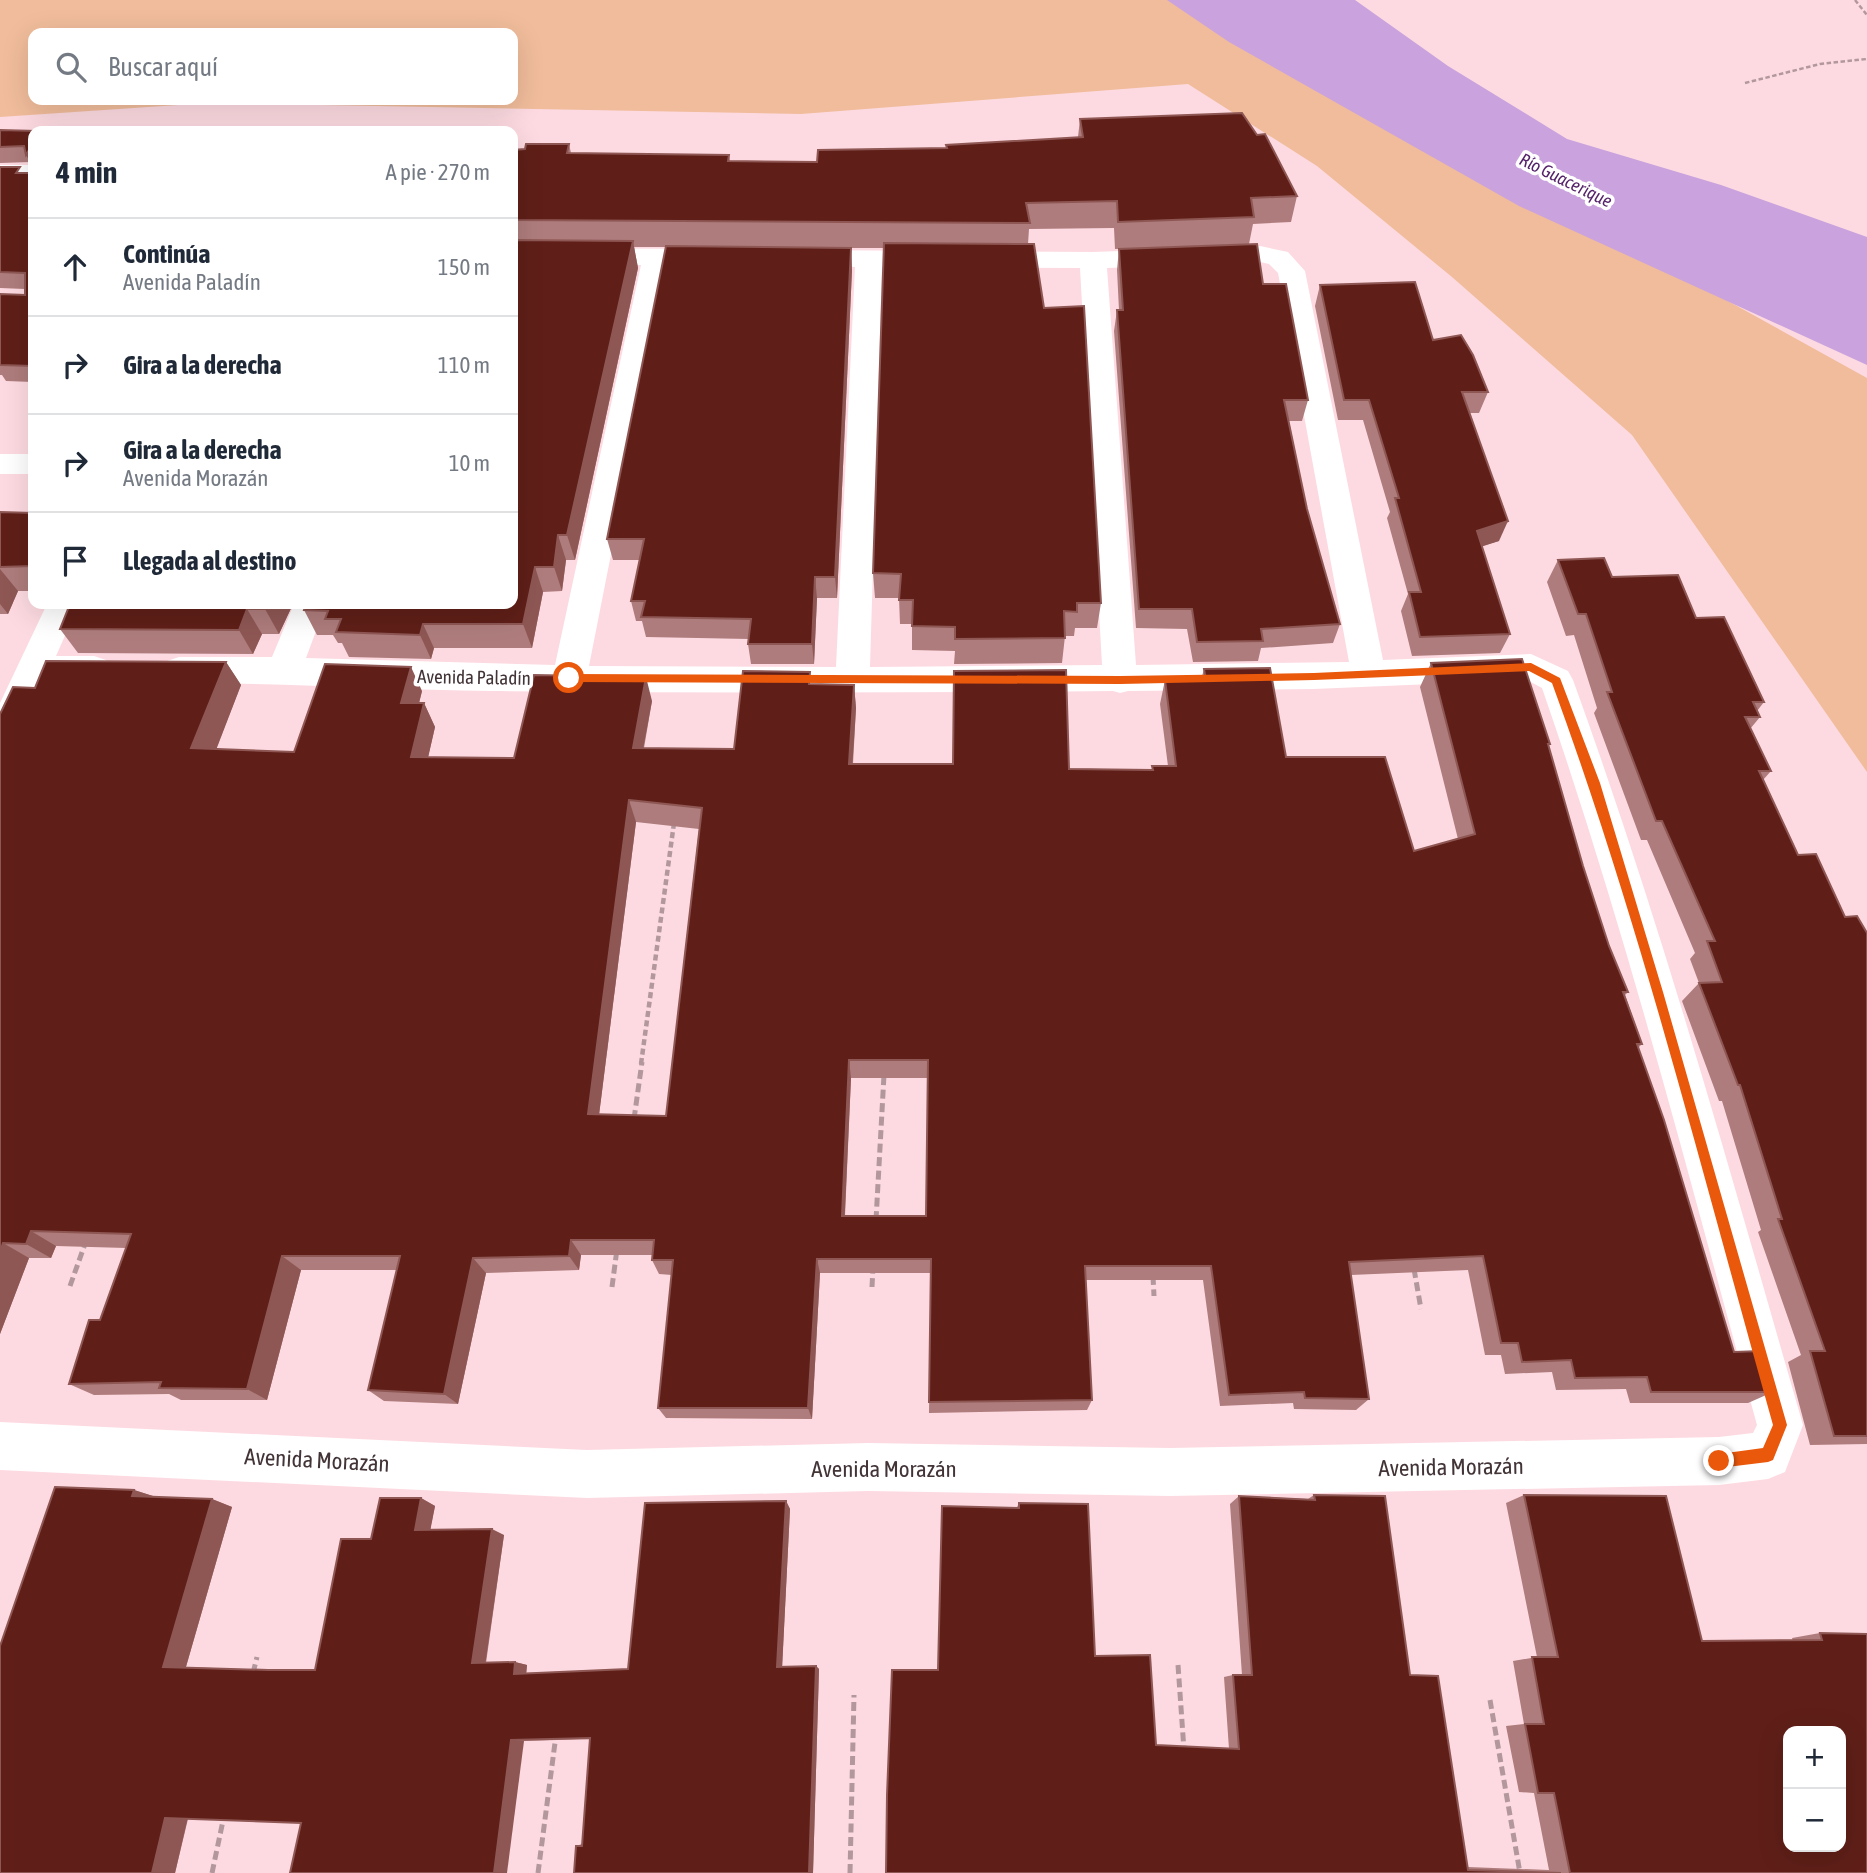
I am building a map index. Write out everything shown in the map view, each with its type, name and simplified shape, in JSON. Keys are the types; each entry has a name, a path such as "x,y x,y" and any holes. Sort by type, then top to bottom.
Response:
{"street":[{"path":"0,173 28,173"},
{"path":"776,258 1093,260 1260,254 1278,258 1291,271 1368,672"},
{"path":"518,256 736,257"},
{"path":"569,678 656,257"},
{"path":"852,680 869,259"},
{"path":"1093,260 1120,680"},
{"path":"0,464 28,464"},
{"path":"0,740 61,609"},
{"path":"284,670 308,609"},
{"name":"Avenida Paladín","path":"34,669 284,670 569,678 1120,680 1314,676 1531,667 1556,680 1594,783 1780,1425 1768,1455"},
{"name":"Avenida Morazán","path":"0,1446 587,1474 868,1468 1170,1472 1416,1469 1719,1461 1768,1455"}],"path":[{"path":"1855,0 1867,15"},
{"path":"1745,83 1820,64 1867,59"},
{"path":"634,1123 675,810"},
{"path":"875,1232 884,1068"},
{"path":"70,1286 88,1235"},
{"path":"612,1287 618,1246"},
{"path":"872,1287 874,1260"},
{"path":"1414,1268 1421,1309"},
{"path":"1153,1269 1154,1296"},
{"path":"251,1684 257,1657"},
{"path":"1178,1665 1185,1762"},
{"path":"850,1873 855,1695"},
{"path":"1490,1700 1520,1873"},
{"path":"538,1873 558,1722"},
{"path":"212,1873 226,1805"}],"shaded area":[{"path":"0,0 1184,0 1867,378 1867,772 1632,435 1452,277 1317,166 1188,84 801,114 316,105 518,105 518,28 28,28 28,105 178,105 0,117"}],"water":[{"name":"Río Guacerique","path":"1167,0 1355,0 1448,66 1567,139 1721,185 1867,237 1867,365 1519,206 1229,42"}],"building":[{"path":"1242,113 1257,135 1265,134 1297,196 1251,198 1254,217 1118,222 1117,201 1026,203 1030,223 518,220 518,150 525,149 526,144 569,144 567,153 729,155 728,161 817,162 818,150 947,148 946,145 1083,137 1080,119"},
{"path":"0,130 28,131 26,155 24,146 0,147"},
{"path":"0,167 20,167 16,173 28,173 28,366 0,365 0,294 25,295 25,273 0,272"},
{"path":"518,240 633,241 567,535 558,535 554,567 535,567 523,624 423,624 420,635 336,632 341,619 325,619 328,611 304,610 518,609"},
{"path":"884,243 1034,244 1044,308 1084,306 1101,603 1077,603 1077,612 1064,611 1065,638 955,639 955,627 912,626 913,600 899,600 901,574 873,573"},
{"path":"1257,244 1263,284 1286,284 1308,400 1284,400 1307,509 1340,624 1261,629 1263,641 1197,642 1192,609 1139,609 1117,310 1123,310 1119,249"},
{"path":"666,246 851,248 835,577 815,577 812,644 748,644 751,619 641,617 645,601 631,601 644,539 607,539"},
{"path":"1415,282 1433,340 1461,335 1473,355 1488,392 1462,392 1508,521 1477,531 1510,634 1420,637 1409,592 1421,592 1395,498 1399,498 1369,400 1344,400 1320,285"},
{"path":"0,512 28,513 28,566 0,567"},
{"path":"1604,558 1612,577 1678,575 1696,618 1724,617 1764,702 1753,702 1760,717 1745,717 1771,771 1759,771 1798,855 1816,854 1845,917 1857,916 1867,933 1867,1436 1834,1436 1810,1351 1825,1351 1778,1219 1782,1219 1740,1085 1699,983 1722,982 1707,941 1715,941 1662,821 1656,821 1607,692 1612,692 1586,614 1578,614 1558,560"},
{"path":"68,609 247,609 239,630 60,629"},
{"path":"1522,659 1550,744 1583,866 1609,946 1628,992 1623,992 1642,1044 1637,1044 1664,1120 1734,1352 1761,1351 1773,1392 1651,1392 1647,1377 1575,1378 1571,1360 1522,1362 1518,1343 1501,1343 1483,1256 1349,1262 1369,1399 1305,1398 1304,1392 1229,1395 1211,1266 1085,1266 1092,1400 929,1402 931,1259 817,1259 808,1408 658,1408 673,1260 652,1260 654,1240 571,1240 569,1256 473,1258 444,1394 368,1390 400,1256 282,1256 247,1389 159,1388 161,1382 69,1384 89,1320 100,1320 131,1234 31,1231 26,1244 3,1243 0,1252 0,714 13,687 35,688 46,661 226,662 191,748 294,752 325,664 411,667 401,703 424,703 411,757 514,758 534,675 646,677 633,748 734,749 743,671 810,672 809,684 854,685 849,764 953,764 954,671 1066,670 1069,769 1153,770 1152,766 1176,766 1165,680 1206,680 1204,669 1270,668 1286,757 1385,757 1414,851 1475,834 1431,663","holes":["629,800 702,808 666,1116 588,1114","849,1060 928,1060 926,1216 842,1216"]},
{"path":"55,1487 134,1490 132,1496 212,1499 163,1667 268,1670 315,1670 341,1539 371,1539 380,1498 421,1498 415,1530 492,1529 472,1663 515,1662 514,1674 628,1669 645,1503 786,1501 777,1667 816,1666 809,1873 574,1873 576,1846 582,1846 590,1738 511,1740 494,1873 290,1873 301,1823 165,1818 152,1873 0,1873 0,1646"},
{"path":"1314,1495 1385,1496 1410,1675 1438,1676 1468,1870 1561,1873 886,1873 892,1670 938,1670 942,1506 1019,1508 1019,1503 1088,1504 1095,1656 1150,1655 1156,1745 1239,1749 1233,1675 1252,1675 1239,1496 1315,1500"},
{"path":"1524,1495 1666,1496 1702,1641 1822,1640 1820,1633 1867,1634 1867,1873 1570,1873 1554,1793 1538,1793 1525,1724 1544,1724 1532,1657 1558,1657"}],"route":[{"path":"569,678 1120,680 1314,676 1531,667 1556,680 1594,783 1657,992 1780,1425 1768,1455 1719,1461"}]}
